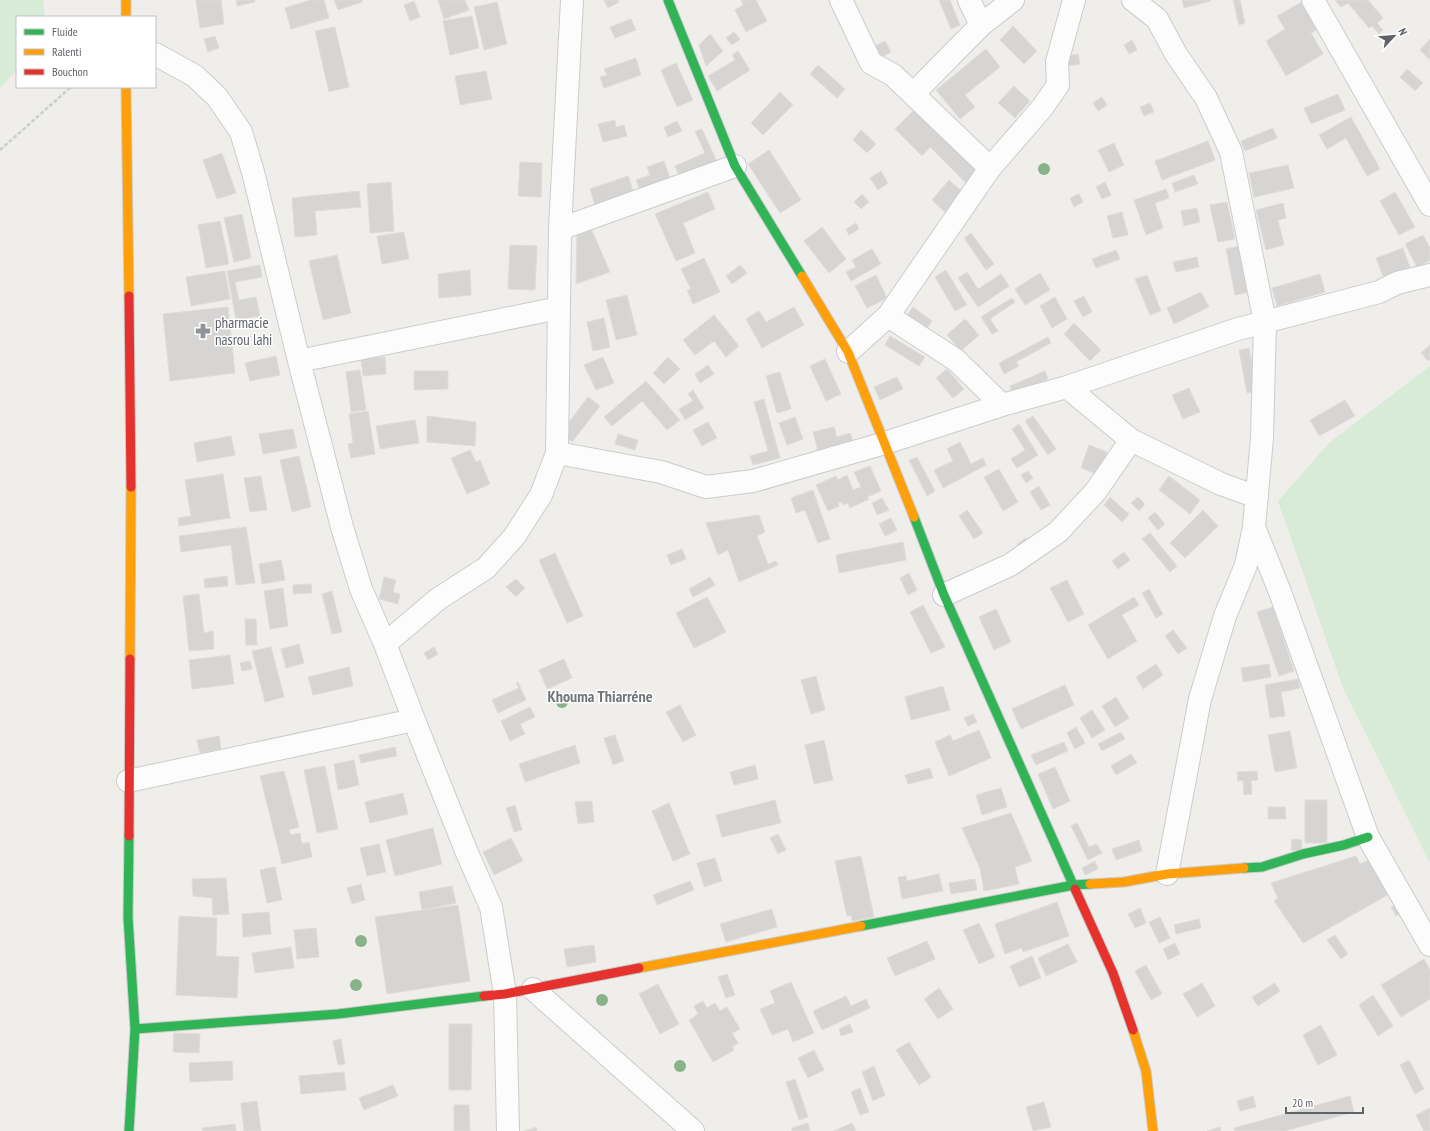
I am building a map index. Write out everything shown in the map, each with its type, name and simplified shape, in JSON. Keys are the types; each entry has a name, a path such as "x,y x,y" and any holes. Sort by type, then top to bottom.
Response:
{"street":[{"path":"126,0 126,16"},
{"path":"386,644 438,599 486,568 514,537 542,495 557,453 560,229 572,0"},
{"path":"668,0 735,166 848,352 944,595 1113,972 1146,1071 1153,1131"},
{"path":"841,0 871,63 893,75 990,168"},
{"path":"969,0 981,25"},
{"path":"913,94 981,25 1014,0"},
{"path":"848,352 888,316 990,168 1042,108 1058,85 1057,62 1074,0"},
{"path":"1133,0 1157,19 1176,54 1206,98 1231,152 1265,322 1262,438 1254,527 1246,564 1225,616 1200,699 1167,874"},
{"path":"1313,0 1430,205"},
{"path":"156,55 195,76 217,97 240,132 253,172 299,361 342,526 361,589 386,644 414,720 467,853 491,907 505,994 508,1131"},
{"path":"126,88 131,429 128,917 135,1029 129,1131"},
{"path":"560,229 735,166"},
{"path":"557,453 661,472 706,487 752,481 885,443 1002,405 1067,387 1220,335 1378,292 1397,283 1430,274"},
{"path":"299,361 559,308"},
{"path":"888,316 956,360 1002,405"},
{"path":"1067,387 1131,440 1221,484 1257,497"},
{"path":"944,595 1010,565 1058,532 1096,491 1131,440"},
{"path":"1254,527 1280,592 1368,837 1430,945"},
{"path":"128,781 414,720"},
{"path":"135,1029 338,1014 505,994 1074,885 1124,882 1167,874 1262,867 1303,854 1344,845 1368,837"},
{"path":"533,989 693,1131"}],"path":[{"path":"0,150 70,88"}],"green space":[{"path":"0,0 43,0 45,16 16,16 16,71 0,88"},
{"path":"1430,366 1430,863 1343,688 1278,501 1330,442"}],"building":[{"path":"196,0 221,0 224,24 200,28"},
{"path":"236,0 255,0 255,2 237,6"},
{"path":"310,0 324,0 329,18 291,29 285,8"},
{"path":"334,0 362,0 362,2 338,10"},
{"path":"438,0 465,0 469,10 444,19"},
{"path":"604,0 618,0 619,2 608,8"},
{"path":"741,0 756,0 767,21 746,32 735,10 743,5"},
{"path":"939,0 950,0 960,25 951,29"},
{"path":"1182,0 1210,0 1211,1 1184,8"},
{"path":"1233,0 1240,0 1245,23 1239,25"},
{"path":"1305,0 1322,27 1311,33 1323,54 1286,76 1266,41 1285,29 1277,16"},
{"path":"1335,0 1368,0 1383,18 1377,23 1383,30 1379,34 1372,26 1369,28 1348,3 1341,7"},
{"path":"414,1 420,17 410,21 404,5"},
{"path":"497,2 507,44 484,50 474,7"},
{"path":"472,16 479,48 450,55 443,21"},
{"path":"631,19 636,30 615,38 610,27"},
{"path":"1013,26 1037,51 1024,64 1000,40"},
{"path":"335,27 349,87 329,92 315,31"},
{"path":"734,32 740,39 732,45 726,38"},
{"path":"710,34 723,51 706,66 699,45"},
{"path":"215,36 219,48 208,52 204,39"},
{"path":"1430,39 1430,60 1420,50"},
{"path":"1132,40 1137,50 1129,54 1124,45"},
{"path":"885,41 891,52 878,59 873,47"},
{"path":"986,49 1000,67 965,95 975,107 960,119 936,90"},
{"path":"738,51 750,70 717,91 708,76 735,60 732,55"},
{"path":"1078,54 1080,64 1069,66 1067,56"},
{"path":"636,58 641,75 604,88 600,77 607,75 604,69"},
{"path":"676,63 693,100 677,107 661,70"},
{"path":"818,65 845,89 837,98 810,74"},
{"path":"1407,69 1423,83 1415,91 1400,77"},
{"path":"486,71 492,99 460,105 455,76"},
{"path":"1014,86 1030,101 1015,118 998,103"},
{"path":"780,92 793,105 763,135 751,123"},
{"path":"1338,94 1345,110 1311,124 1304,108"},
{"path":"1102,97 1107,105 1098,111 1093,103"},
{"path":"1150,103 1154,112 1144,116 1140,107"},
{"path":"915,109 978,172 967,184 930,147 922,156 895,129"},
{"path":"1351,117 1380,169 1367,176 1346,138 1327,149 1319,135"},
{"path":"615,120 616,127 624,125 627,136 603,142 598,124"},
{"path":"677,121 682,131 668,137 664,127"},
{"path":"1273,128 1277,138 1245,151 1241,141"},
{"path":"702,129 717,162 680,178 675,166 705,153 695,131"},
{"path":"861,130 876,144 867,153 853,140"},
{"path":"1208,141 1215,160 1162,180 1155,161"},
{"path":"1114,143 1124,165 1109,172 1098,150"},
{"path":"769,150 801,200 780,213 748,164"},
{"path":"222,153 236,193 217,199 203,160"},
{"path":"664,161 670,179 640,190 636,180 650,175 647,167"},
{"path":"520,162 542,163 541,197 518,196"},
{"path":"1288,165 1294,188 1254,197 1249,173"},
{"path":"881,171 888,183 878,190 870,178"},
{"path":"1194,175 1198,184 1175,192 1172,183"},
{"path":"628,176 634,193 595,205 590,189"},
{"path":"949,180 964,193 947,214 932,200"},
{"path":"391,182 394,231 370,233 367,184"},
{"path":"1105,182 1111,195 1102,199 1096,187"},
{"path":"1166,189 1169,198 1155,203 1163,228 1146,235 1134,200"},
{"path":"359,191 361,207 315,211 317,235 295,237 292,198"},
{"path":"708,192 715,209 683,223 695,253 676,261 655,214"},
{"path":"1395,192 1415,227 1399,235 1380,201"},
{"path":"862,194 869,202 861,209 854,202"},
{"path":"1079,194 1083,202 1074,207 1070,198"},
{"path":"1227,202 1235,239 1218,242 1210,205"},
{"path":"1283,203 1286,218 1278,220 1284,245 1266,250 1256,210"},
{"path":"1197,208 1200,222 1184,226 1181,211"},
{"path":"1122,212 1128,235 1113,238 1107,216"},
{"path":"242,214 251,258 234,262 224,218"},
{"path":"220,221 229,264 206,268 198,225"},
{"path":"856,223 859,229 849,235 846,229"},
{"path":"590,226 610,272 576,284 577,230"},
{"path":"822,227 846,259 829,273 804,241"},
{"path":"404,232 409,259 382,264 377,236"},
{"path":"971,233 994,264 986,270 964,238"},
{"path":"1423,235 1430,248 1430,260 1417,267 1405,244"},
{"path":"510,245 537,246 535,290 508,289"},
{"path":"1240,246 1249,292 1235,295 1226,249"},
{"path":"1403,248 1410,267 1383,276 1376,258"},
{"path":"872,249 881,264 851,281 846,272 856,267 852,260"},
{"path":"1116,250 1120,259 1096,268 1092,259"},
{"path":"337,255 351,313 323,320 309,261"},
{"path":"1197,257 1199,267 1176,272 1173,262"},
{"path":"704,258 720,292 693,304 687,290 691,289 681,269"},
{"path":"260,265 262,277 235,282 239,300 256,297 260,316 236,320 227,271"},
{"path":"740,265 747,273 732,284 726,276"},
{"path":"470,270 471,295 439,298 438,274"},
{"path":"946,270 967,305 955,311 935,277"},
{"path":"225,271 230,299 191,306 186,277"},
{"path":"967,272 978,289 1001,274 1009,286 978,307 958,278"},
{"path":"1040,273 1050,290 1025,305 1015,289"},
{"path":"1320,274 1325,292 1277,306 1272,288"},
{"path":"876,275 887,298 867,308 855,286"},
{"path":"1147,275 1161,311 1150,315 1135,279"},
{"path":"1201,292 1209,307 1174,324 1167,308"},
{"path":"627,295 637,335 616,340 606,300"},
{"path":"1084,296 1092,312 1083,317 1074,301"},
{"path":"1055,297 1067,319 1052,328 1040,306"},
{"path":"1012,298 1015,302 990,319 998,331 992,334 981,317"},
{"path":"228,307 235,373 170,381 163,314"},
{"path":"794,307 804,325 762,348 746,319 759,311 766,322"},
{"path":"913,307 932,321 925,331 906,317"},
{"path":"714,315 739,346 726,357 714,341 695,355 683,340"},
{"path":"604,318 610,347 593,351 587,322"},
{"path":"965,319 979,335 961,351 947,335"},
{"path":"1074,323 1101,350 1090,361 1064,334"},
{"path":"890,336 925,357 919,366 885,345"},
{"path":"1048,337 1051,343 1016,362 1019,366 1004,374 999,363"},
{"path":"1430,345 1430,359 1428,361 1421,353"},
{"path":"1249,348 1258,391 1247,393 1239,350"},
{"path":"276,356 280,375 250,381 245,363"},
{"path":"385,357 386,374 363,376 361,359"},
{"path":"603,357 614,383 596,390 584,365"},
{"path":"668,357 680,369 664,384 653,373"},
{"path":"825,359 841,394 826,401 810,366"},
{"path":"708,365 714,374 700,383 695,374"},
{"path":"947,369 964,389 953,398 936,378"},
{"path":"360,370 366,410 351,412 346,372"},
{"path":"414,371 448,371 448,389 414,390"},
{"path":"1045,371 1048,379 1013,394 1010,386"},
{"path":"780,372 791,409 777,413 766,376"},
{"path":"897,377 903,389 880,400 874,387"},
{"path":"646,381 680,420 667,430 642,401 612,426 604,417"},
{"path":"1189,388 1200,412 1183,419 1172,395"},
{"path":"693,390 704,408 685,420 679,409 693,401 688,394"},
{"path":"588,397 600,406 572,442 561,433"},
{"path":"764,399 780,458 753,465 750,456 768,451 754,402"},
{"path":"1345,400 1355,416 1319,436 1310,420"},
{"path":"368,411 375,454 351,458 348,444 353,443 349,414"},
{"path":"427,416 476,422 475,446 427,442"},
{"path":"1033,416 1056,449 1048,455 1025,421"},
{"path":"795,417 803,439 787,445 779,423"},
{"path":"415,420 419,443 380,449 376,426"},
{"path":"708,422 717,438 702,446 693,430"},
{"path":"1019,424 1038,455 1017,468 1011,459 1025,450 1012,429"},
{"path":"834,427 837,437 850,433 853,441 818,451 813,432"},
{"path":"293,429 297,448 263,454 259,434"},
{"path":"618,434 638,440 635,450 615,444"},
{"path":"231,436 235,455 197,462 194,443"},
{"path":"960,442 971,464 983,458 986,465 943,488 934,470 953,461 947,449"},
{"path":"1089,445 1107,452 1099,475 1081,468"},
{"path":"470,450 476,462 480,460 490,484 467,494 451,458"},
{"path":"299,456 311,507 292,512 280,460"},
{"path":"917,457 935,491 927,496 909,460"},
{"path":"870,466 881,491 867,497 869,499 850,508 848,503 843,505 842,502 838,503 839,506 828,511 816,485 836,476 838,480 847,475 853,490 861,487 854,472"},
{"path":"999,469 1018,502 1003,511 984,477"},
{"path":"1028,471 1033,478 1026,483 1021,475"},
{"path":"223,474 230,518 179,526 178,518 191,516 185,480"},
{"path":"261,476 267,510 250,512 244,478"},
{"path":"1169,476 1200,500 1190,514 1159,490"},
{"path":"1039,486 1050,505 1041,510 1030,492"},
{"path":"813,490 830,539 818,543 805,510 796,513 791,498"},
{"path":"1110,497 1129,514 1122,522 1104,505"},
{"path":"1138,497 1145,504 1139,511 1131,503"},
{"path":"882,498 889,510 877,515 872,503"},
{"path":"967,510 983,533 974,539 959,516"},
{"path":"1203,510 1218,526 1185,558 1170,543"},
{"path":"1155,512 1165,524 1158,530 1148,518"},
{"path":"759,515 765,532 757,536 768,564 776,561 778,565 739,582 728,550 718,555 706,523"},
{"path":"891,518 897,530 885,536 879,524"},
{"path":"246,527 255,583 236,585 231,545 181,552 179,536"},
{"path":"1150,533 1177,566 1170,572 1142,539"},
{"path":"1026,538 1031,546 1023,552 1017,544"},
{"path":"903,542 906,560 839,573 836,555"},
{"path":"682,549 686,559 671,565 667,555"},
{"path":"1124,552 1130,560 1118,569 1112,561"},
{"path":"555,553 583,616 567,623 539,560"},
{"path":"281,560 285,580 262,584 259,564"},
{"path":"909,573 917,590 908,595 900,578"},
{"path":"227,576 228,586 205,588 204,579"},
{"path":"384,577 396,580 393,592 400,594 398,604 379,599"},
{"path":"710,577 715,585 693,597 689,589"},
{"path":"516,579 525,588 516,597 506,587"},
{"path":"1067,580 1084,614 1068,622 1050,588"},
{"path":"311,584 312,593 293,594 293,585"},
{"path":"283,588 288,626 270,629 264,591"},
{"path":"1149,589 1163,614 1156,618 1142,593"},
{"path":"332,591 342,632 332,634 322,594"},
{"path":"199,594 204,633 213,631 214,649 189,651 183,596"},
{"path":"707,597 726,632 694,648 676,613"},
{"path":"1134,597 1139,605 1122,615 1137,641 1108,659 1088,625"},
{"path":"923,605 945,647 931,653 910,612"},
{"path":"1273,607 1294,671 1279,676 1257,612"},
{"path":"996,609 1011,642 994,650 979,617"},
{"path":"245,619 256,619 257,645 246,645"},
{"path":"1173,630 1187,648 1178,654 1165,636"},
{"path":"299,644 304,663 286,668 281,649"},
{"path":"271,647 284,697 265,702 252,651"},
{"path":"434,647 438,654 428,660 424,653"},
{"path":"230,655 234,684 192,689 189,660"},
{"path":"564,659 572,678 547,689 539,670"},
{"path":"250,661 252,669 242,671 240,663"},
{"path":"1156,664 1163,675 1143,689 1136,677"},
{"path":"1269,664 1271,677 1243,682 1241,668"},
{"path":"349,667 353,686 313,695 308,677"},
{"path":"816,676 825,710 811,714 801,680"},
{"path":"1298,679 1300,688 1281,692 1285,716 1270,718 1265,685"},
{"path":"518,682 526,700 498,713 492,700 519,688 516,683"},
{"path":"1065,685 1074,705 1021,729 1012,709"},
{"path":"943,686 950,710 911,720 905,697"},
{"path":"1116,697 1129,718 1115,727 1102,706"},
{"path":"680,705 696,735 683,742 666,712"},
{"path":"530,707 535,717 520,724 525,734 510,741 501,721"},
{"path":"1092,710 1105,730 1092,738 1080,718"},
{"path":"973,714 977,722 968,726 964,718"},
{"path":"1076,727 1085,743 1075,749 1067,733"},
{"path":"979,730 991,758 949,776 935,742 950,735 953,741"},
{"path":"1290,731 1297,768 1275,772 1268,735"},
{"path":"1121,732 1125,739 1102,751 1098,744"},
{"path":"615,735 624,761 613,765 604,738"},
{"path":"219,736 221,749 200,753 197,740"},
{"path":"824,740 833,780 814,784 805,745"},
{"path":"1064,742 1068,751 1036,765 1031,755"},
{"path":"575,745 580,763 525,782 519,764"},
{"path":"395,747 397,756 361,763 359,755"},
{"path":"1131,754 1137,763 1116,775 1111,766"},
{"path":"354,760 359,785 338,790 334,764"},
{"path":"755,765 758,779 734,785 730,772"},
{"path":"325,766 338,829 317,833 304,770"},
{"path":"1055,767 1070,801 1053,809 1038,774"},
{"path":"930,768 933,778 908,784 905,775"},
{"path":"284,771 299,827 289,830 291,835 300,833 302,844 309,842 312,857 282,864 260,776"},
{"path":"1257,771 1258,780 1251,781 1252,794 1244,795 1243,780 1238,781 1237,772"},
{"path":"1001,788 1007,807 982,815 976,795"},
{"path":"403,793 408,814 370,823 365,802"},
{"path":"775,800 781,823 722,837 716,815"},
{"path":"1305,800 1327,800 1327,843 1305,843"},
{"path":"592,801 594,822 578,824 575,802"},
{"path":"669,803 690,854 673,861 652,811"},
{"path":"515,805 522,830 514,832 506,808"},
{"path":"1268,807 1285,807 1286,819 1268,819"},
{"path":"1011,813 1032,861 1015,867 1019,884 984,891 980,868 962,828"},
{"path":"1077,823 1089,847 1097,844 1102,853 1088,860 1071,826"},
{"path":"433,828 442,864 395,876 386,840"},
{"path":"778,834 786,850 778,854 770,838"},
{"path":"511,838 523,861 494,875 483,852"},
{"path":"1292,839 1302,840 1301,851 1291,850"},
{"path":"1139,840 1142,851 1116,860 1112,849"},
{"path":"379,844 386,872 367,876 360,848"},
{"path":"861,856 874,917 852,921 851,915 847,916 835,861"},
{"path":"1356,856 1360,864 1372,859 1391,893 1303,943 1274,901 1278,898 1271,883"},
{"path":"715,858 722,881 704,887 697,863"},
{"path":"1095,861 1098,869 1085,875 1082,868"},
{"path":"275,867 282,900 267,903 260,870"},
{"path":"939,874 943,891 902,899 898,877 906,876 907,881"},
{"path":"226,878 229,914 213,915 212,898 193,896 192,879"},
{"path":"975,879 977,890 951,894 949,883"},
{"path":"690,881 694,890 657,905 653,895"},
{"path":"361,884 365,900 352,904 347,888"},
{"path":"452,886 456,903 422,910 419,892"},
{"path":"1057,902 1069,936 1023,952 1022,948 1005,954 995,924"},
{"path":"1398,903 1403,911 1396,916 1391,907"},
{"path":"458,905 470,981 387,994 375,917"},
{"path":"1140,908 1146,923 1135,928 1128,914"},
{"path":"772,909 777,927 726,942 720,924"},
{"path":"269,912 271,934 243,937 242,914"},
{"path":"179,916 217,918 216,956 239,957 237,998 176,995"},
{"path":"1160,917 1170,938 1159,943 1149,922"},
{"path":"1199,919 1201,928 1176,934 1174,925"},
{"path":"979,923 995,957 979,964 963,930"},
{"path":"316,928 319,957 297,959 294,930"},
{"path":"1335,935 1348,954 1341,959 1327,940"},
{"path":"927,941 935,959 895,976 887,958"},
{"path":"1175,943 1180,954 1168,960 1163,949"},
{"path":"1068,944 1077,962 1046,976 1038,958"},
{"path":"594,945 596,962 567,967 564,949"},
{"path":"291,947 294,968 255,973 252,953"},
{"path":"1032,956 1041,978 1019,987 1010,966"},
{"path":"1424,959 1430,970 1430,999 1401,1017 1381,985"},
{"path":"1146,965 1162,994 1151,1000 1135,971"},
{"path":"727,974 735,995 726,998 718,977"},
{"path":"791,982 814,1033 793,1042 788,1029 772,1035 760,1009 775,1003 770,991"},
{"path":"1202,983 1215,1006 1197,1017 1183,994"},
{"path":"1275,983 1280,991 1258,1006 1252,997"},
{"path":"658,984 679,1024 660,1034 639,994"},
{"path":"939,988 953,1009 938,1019 924,999"},
{"path":"1373,995 1393,1026 1378,1036 1359,1005"},
{"path":"846,996 851,1006 866,999 870,1008 822,1030 813,1011"},
{"path":"703,1001 707,1008 715,1003 720,1011 727,1007 740,1029 732,1033 738,1043 732,1047 734,1050 713,1062 689,1020 698,1014 694,1006"},
{"path":"449,1024 472,1024 471,1090 449,1090"},
{"path":"850,1024 853,1032 841,1036 839,1029"},
{"path":"1321,1025 1337,1055 1318,1065 1303,1035"},
{"path":"174,1033 200,1034 199,1053 173,1052"},
{"path":"341,1039 345,1064 338,1065 333,1041"},
{"path":"909,1042 931,1077 919,1085 896,1050"},
{"path":"814,1050 824,1070 808,1078 798,1058"},
{"path":"1409,1060 1424,1089 1415,1094 1400,1065"},
{"path":"232,1061 233,1080 190,1082 189,1063"},
{"path":"874,1066 885,1095 873,1101 862,1072"},
{"path":"344,1072 346,1090 301,1094 299,1076"},
{"path":"795,1079 808,1117 799,1120 786,1082"},
{"path":"393,1085 398,1096 364,1110 359,1098"},
{"path":"860,1088 869,1112 860,1115 851,1092"},
{"path":"1253,1096 1256,1107 1240,1111 1237,1101"},
{"path":"1350,1096 1354,1112 1285,1131 1235,1131 1234,1128"},
{"path":"257,1101 261,1131 244,1131 241,1103"},
{"path":"1044,1102 1051,1127 1033,1131 1026,1107"},
{"path":"454,1105 469,1105 470,1131 454,1131"},
{"path":"1430,1108 1430,1131 1424,1131 1416,1115"},
{"path":"808,1123 810,1131 792,1131 792,1128"},
{"path":"852,1123 856,1131 834,1131"},
{"path":"235,1124 236,1131 203,1131 202,1128"},
{"path":"536,1127 537,1131 524,1131"},
{"path":"1220,1127 1221,1131 1207,1131"}],"traffic: fast":[{"path":"668,0 735,166 802,276"},
{"path":"914,517 944,595 1075,889"},
{"path":"129,836 128,917 135,1029 129,1131"},
{"path":"1244,868 1262,867 1303,854 1344,845 1368,837"},
{"path":"861,926 1074,885 1090,884"},
{"path":"135,1029 338,1014 484,996"}],"traffic: slow":[{"path":"126,0 126,16"},
{"path":"126,88 129,296"},
{"path":"802,276 848,352 914,517"},
{"path":"130,659 131,487"},
{"path":"1090,884 1124,882 1167,874 1244,868"},
{"path":"639,968 861,926"},
{"path":"1133,1030 1146,1071 1153,1131"}],"traffic: jam":[{"path":"129,296 131,487"},
{"path":"129,836 130,659"},
{"path":"1075,889 1113,973 1133,1030"},
{"path":"484,996 505,994 639,968"}],"place":[{"name":"pharmacie nasrou lahi","path":"203,331"}],"district":[{"name":"Khouma Thiarréne","path":"600,696"}]}
